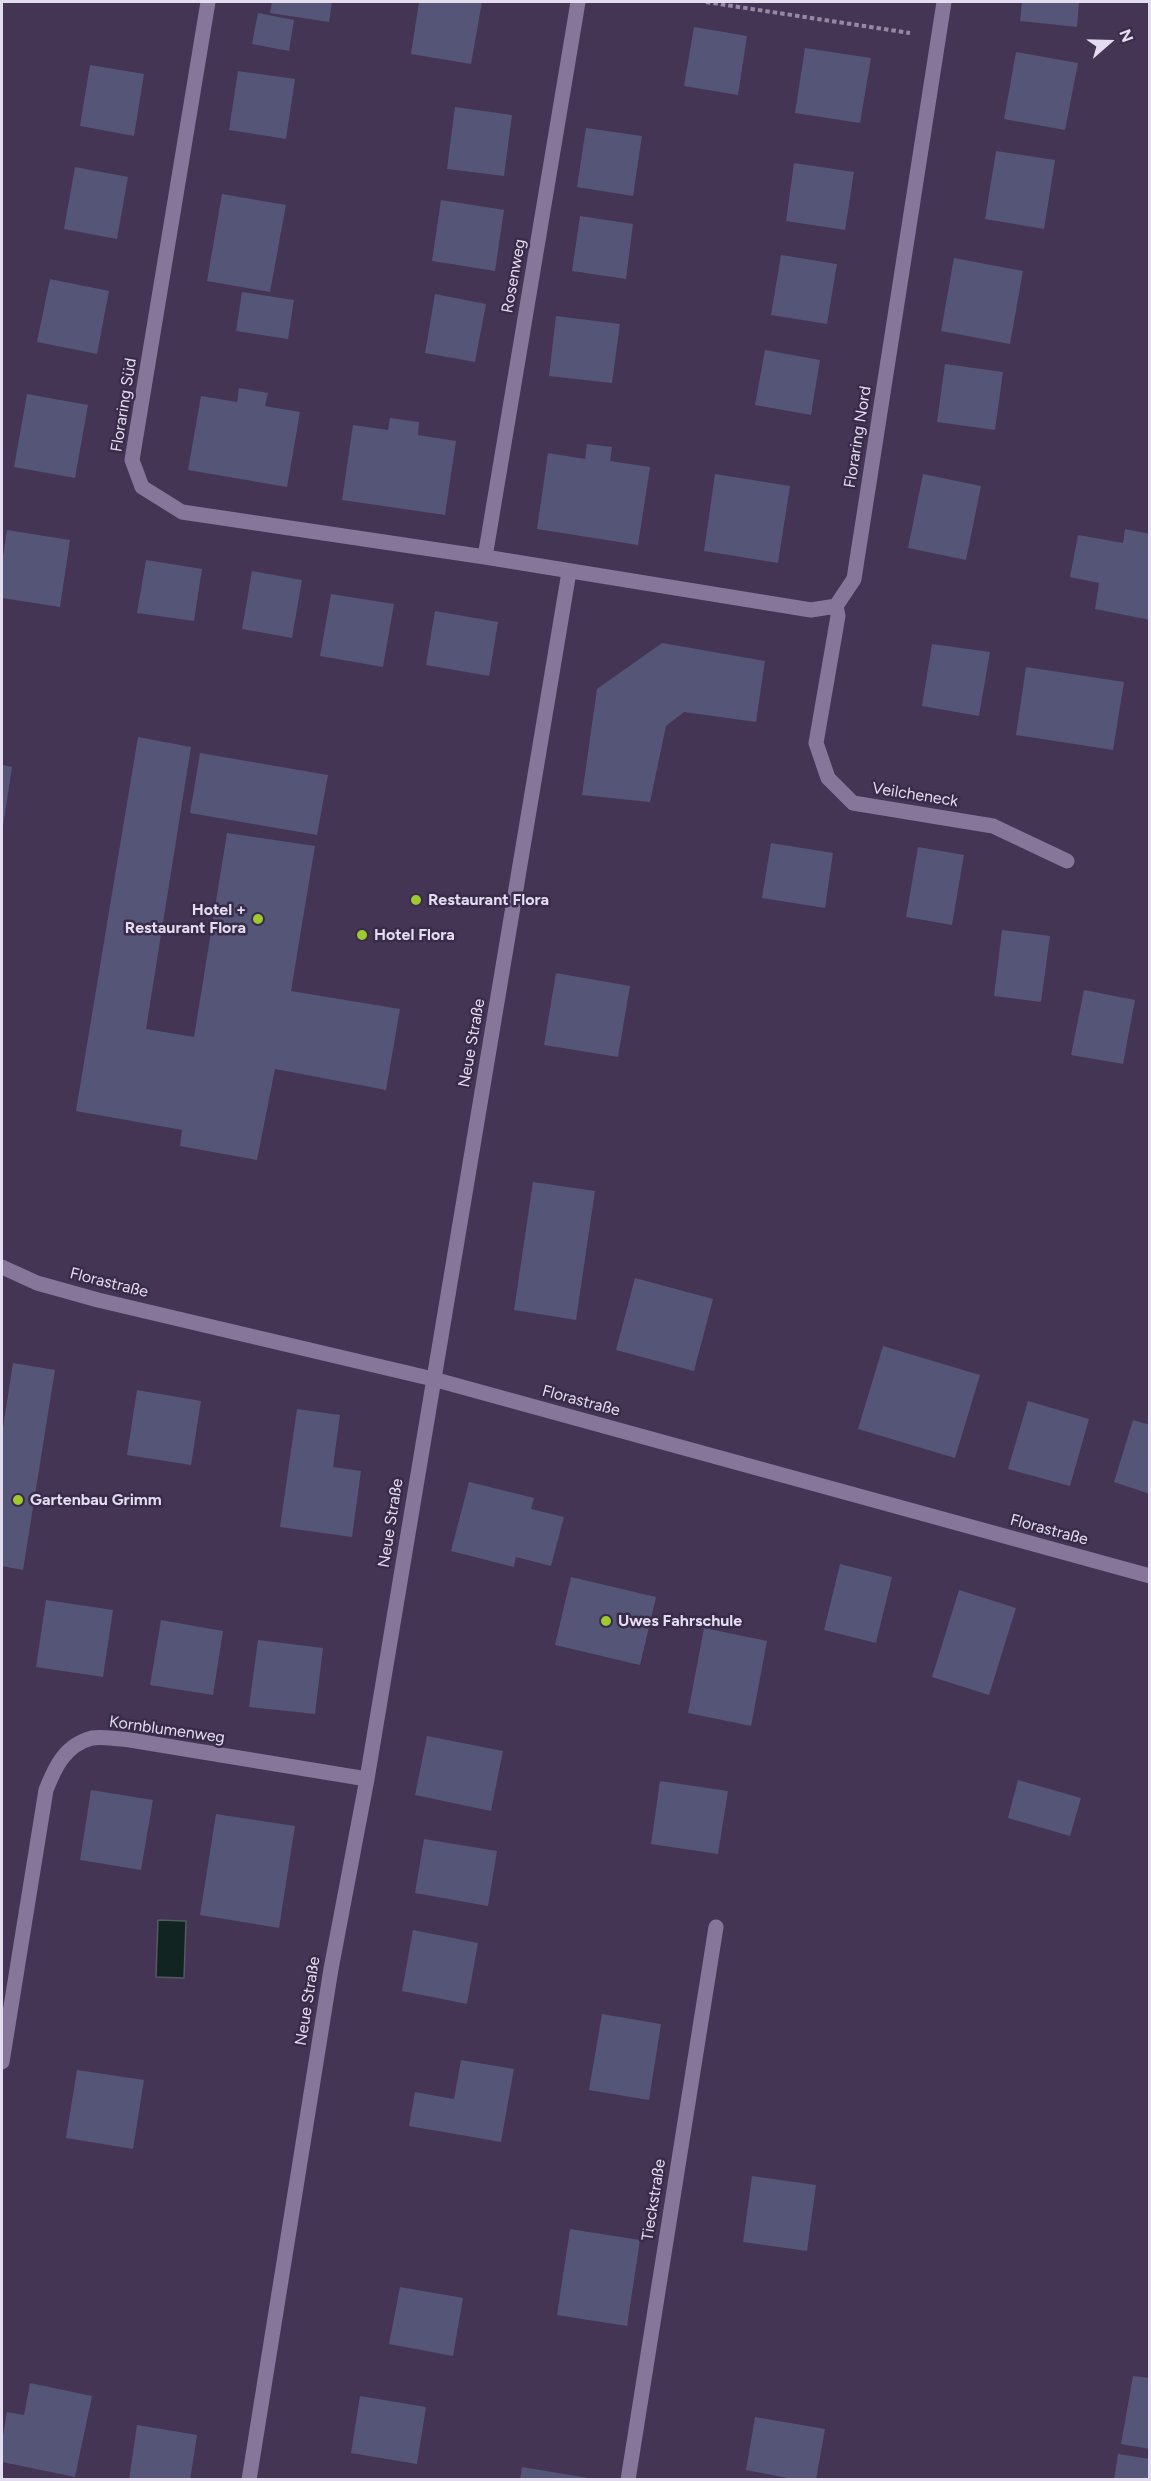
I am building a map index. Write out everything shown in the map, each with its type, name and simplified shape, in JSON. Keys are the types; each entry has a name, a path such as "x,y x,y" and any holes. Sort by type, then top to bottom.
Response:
{"street":[{"name":"Floraring Süd","path":"208,2 132,460 142,487 182,512 485,557 569,572"},
{"name":"Rosenweg","path":"485,557 578,2"},
{"name":"Floraring Nord","path":"836,606 854,579 944,2"},
{"path":"569,572 811,610 836,606"},
{"name":"Neue Straße","path":"249,2480 331,1969 367,1779 569,572"},
{"name":"Veilcheneck","path":"836,606 838,616 816,743 828,778 853,803 993,826 1067,861"},
{"name":"Florastraße","path":"2,1267 37,1283 98,1300 434,1379 1149,1576"},
{"name":"Kornblumenweg","path":"2,2062 46,1790 57,1764 70,1748 92,1738 130,1740 367,1779"},
{"name":"Tieckstraße","path":"628,2480 716,1927"}],"path":[{"path":"706,2 938,38"}],"shaded area":[{"path":"158,1920 186,1921 184,1978 156,1977"}],"building":[{"path":"272,2 332,2 329,22 270,13"},
{"path":"419,2 482,2 471,64 411,54"},
{"path":"1022,2 1079,2 1077,27 1020,21"},
{"path":"258,13 294,20 289,51 252,44"},
{"path":"694,27 747,36 738,95 684,86"},
{"path":"805,48 871,58 860,123 795,113"},
{"path":"1016,52 1078,63 1065,130 1004,119"},
{"path":"90,65 144,74 134,136 80,126"},
{"path":"238,71 295,79 286,139 229,130"},
{"path":"455,107 512,115 504,176 447,169"},
{"path":"586,128 642,136 633,196 577,187"},
{"path":"996,151 1055,160 1044,229 985,219"},
{"path":"794,163 854,172 845,230 786,221"},
{"path":"75,167 128,177 117,239 64,229"},
{"path":"222,194 286,205 270,292 207,281"},
{"path":"441,200 504,210 495,271 432,261"},
{"path":"580,216 633,224 626,279 572,271"},
{"path":"781,255 837,264 827,324 771,315"},
{"path":"954,258 1023,271 1010,344 941,331"},
{"path":"50,279 109,291 97,354 37,342"},
{"path":"242,292 294,300 288,339 236,331"},
{"path":"435,294 486,304 475,362 425,353"},
{"path":"556,316 620,324 612,383 549,376"},
{"path":"765,350 820,360 811,415 755,405"},
{"path":"945,364 1003,372 995,430 937,422"},
{"path":"239,388 268,393 265,406 300,412 287,487 188,470 201,396 237,402"},
{"path":"27,394 88,405 75,478 14,467"},
{"path":"390,418 419,422 418,435 456,441 445,515 342,500 353,425 388,430"},
{"path":"587,444 612,447 610,461 650,467 638,545 537,529 548,453 585,459"},
{"path":"715,474 790,486 778,563 704,551"},
{"path":"923,474 981,486 966,560 908,548"},
{"path":"1125,529 1150,534 1150,620 1095,609 1099,583 1070,577 1078,535 1123,543"},
{"path":"7,530 70,540 60,607 2,598 2,563"},
{"path":"146,560 202,569 194,621 137,613"},
{"path":"252,571 302,580 292,638 242,629"},
{"path":"331,594 394,604 383,667 320,656"},
{"path":"435,611 498,622 489,676 426,665"},
{"path":"662,643 765,661 756,722 684,712 666,726 650,802 582,795 597,689"},
{"path":"932,644 990,652 979,716 922,706"},
{"path":"1026,667 1124,682 1113,750 1016,735"},
{"name":"Hotel + Restaurant Flora","path":"138,737 191,747 146,1029 194,1037 227,833 315,846 291,991 400,1009 386,1090 275,1069 257,1160 180,1146 182,1130 76,1111"},
{"path":"200,753 328,775 317,835 190,813"},
{"path":"2,765 12,767 3,826 2,826"},
{"path":"771,843 833,853 825,908 762,898"},
{"path":"918,847 964,855 952,925 906,917"},
{"path":"1002,930 1050,936 1041,1002 994,996"},
{"path":"556,973 630,986 618,1057 544,1045"},
{"path":"1084,990 1135,1000 1123,1064 1071,1055"},
{"path":"533,1182 595,1191 576,1320 514,1310"},
{"path":"635,1278 713,1299 694,1371 616,1350"},
{"path":"883,1346 980,1375 955,1458 858,1429"},
{"name":"Gartenbau Grimm","path":"13,1363 55,1370 23,1570 2,1566 2,1434"},
{"path":"137,1390 201,1401 191,1465 127,1455"},
{"path":"1028,1401 1089,1419 1070,1486 1008,1469"},
{"path":"297,1409 340,1415 333,1467 361,1471 352,1537 280,1527"},
{"path":"1133,1420 1150,1425 1150,1494 1114,1482"},
{"path":"469,1482 534,1498 531,1509 564,1517 551,1566 516,1557 514,1567 451,1551"},
{"path":"840,1564 892,1577 876,1643 824,1630"},
{"name":"Uwes Fahrschule","path":"571,1577 656,1597 640,1665 555,1645"},
{"path":"959,1590 1016,1608 989,1695 932,1677"},
{"path":"46,1600 113,1610 103,1677 36,1667"},
{"path":"161,1620 223,1631 213,1695 150,1685"},
{"path":"704,1628 767,1641 751,1726 688,1713"},
{"path":"258,1640 323,1648 315,1714 249,1707"},
{"path":"427,1736 503,1751 491,1811 415,1795"},
{"path":"1018,1780 1081,1798 1070,1836 1008,1818"},
{"path":"660,1781 728,1791 718,1854 651,1844"},
{"path":"91,1790 153,1800 141,1870 80,1860"},
{"path":"216,1814 295,1826 279,1928 200,1915"},
{"path":"424,1839 497,1851 488,1906 415,1893"},
{"path":"413,1930 478,1943 467,2004 402,1991"},
{"path":"602,2014 661,2024 649,2100 589,2090"},
{"path":"461,2060 514,2069 501,2142 409,2126 415,2092 454,2099"},
{"path":"77,2070 144,2080 133,2149 66,2138"},
{"path":"752,2176 816,2185 807,2251 743,2242"},
{"path":"570,2229 640,2240 627,2326 557,2315"},
{"path":"400,2287 463,2298 453,2356 389,2344"},
{"path":"1133,2376 1150,2378 1150,2449 1121,2444"},
{"path":"30,2383 92,2396 75,2477 2,2462 2,2441 7,2412 24,2415"},
{"path":"360,2396 426,2407 417,2464 351,2453"},
{"path":"755,2417 825,2429 816,2480 798,2480 746,2470"},
{"path":"137,2425 197,2435 190,2480 129,2480"},
{"path":"1118,2454 1150,2459 1150,2480 1114,2480"},
{"path":"522,2467 588,2478 588,2480 520,2480"}],"place":[{"name":"Restaurant Flora","path":"416,900"},
{"name":"Hotel + Restaurant Flora","path":"258,919"},
{"name":"Hotel Flora","path":"362,935"},
{"name":"Gartenbau Grimm","path":"18,1500"},
{"name":"Uwes Fahrschule","path":"606,1621"}]}
